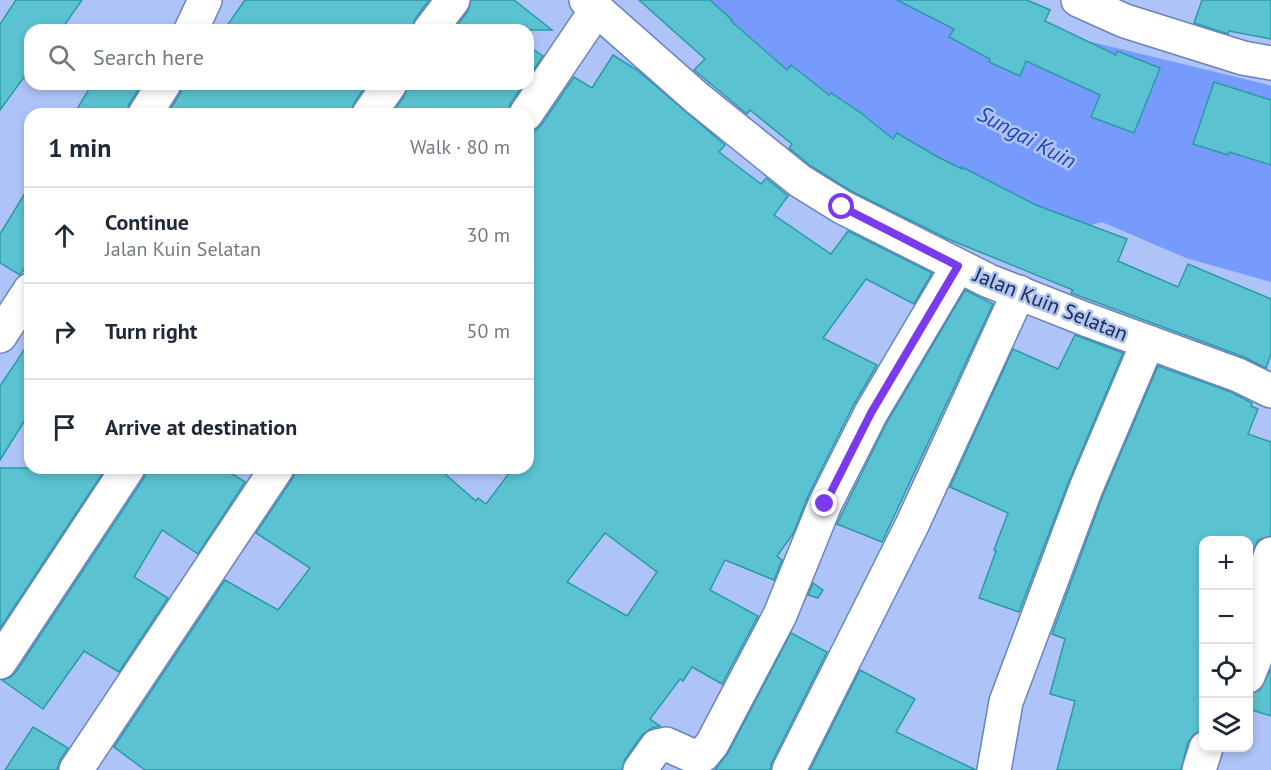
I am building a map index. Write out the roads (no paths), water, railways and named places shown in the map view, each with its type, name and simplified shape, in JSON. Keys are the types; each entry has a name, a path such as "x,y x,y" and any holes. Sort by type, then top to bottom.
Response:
{"street":[{"path":"194,24 205,0"},
{"path":"435,24 453,0"},
{"path":"1078,0 1125,21 1243,58 1271,63"},
{"path":"530,108 591,4"},
{"name":"Jalan Kuin Selatan","path":"591,4 697,98 800,181 842,207 958,266 1018,292 1085,320 1238,375 1271,391"},
{"path":"149,108 160,90"},
{"path":"373,108 386,90"},
{"path":"640,770 657,746 666,744 694,758 703,755 712,744 780,615 825,504 871,413 958,266"},
{"path":"789,770 912,525 1018,292"},
{"path":"0,336 24,299"},
{"path":"994,770 1006,702 1086,488 1148,342"},
{"path":"0,662 124,474"},
{"path":"76,770 273,474"},
{"path":"1253,664 1270,621 1263,578 1271,554"},
{"path":"1199,770 1204,752"}],"water":[{"name":"Sungai Kuin","path":"661,0 1009,0 1059,34 1269,85 1271,86 1271,282 1186,258 1102,222 1041,239"}]}
